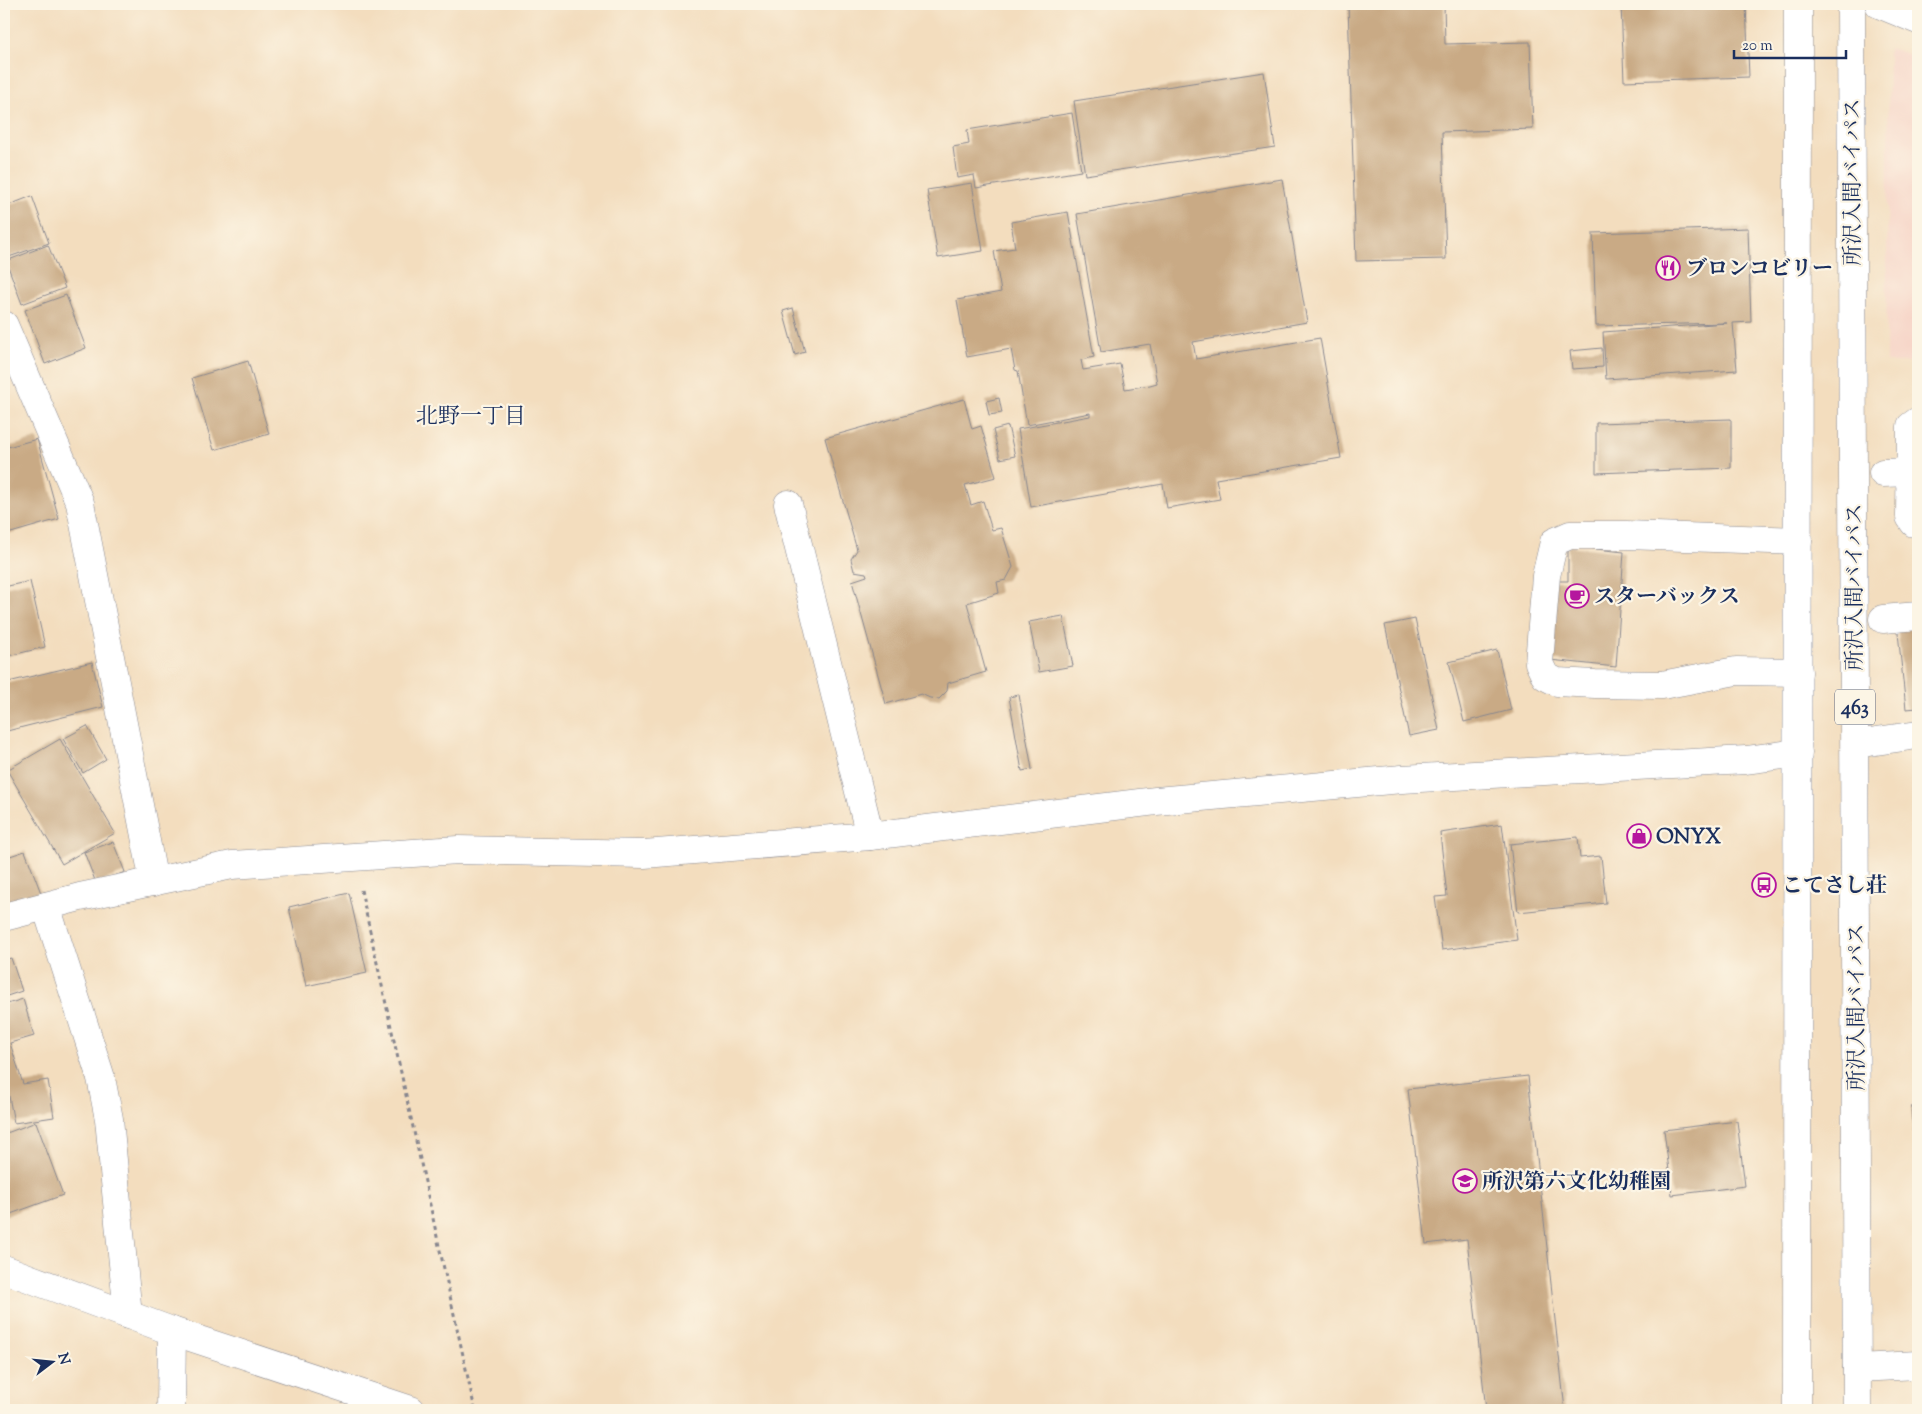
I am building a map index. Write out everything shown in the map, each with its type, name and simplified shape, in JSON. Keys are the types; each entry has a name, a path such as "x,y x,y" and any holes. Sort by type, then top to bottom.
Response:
{"main road":[{"path":"1797,1410 1798,4"},
{"name":"所沢入間バイパス","path":"1851,4 1857,1410"},
{"path":"1879,4 1918,20"},
{"path":"4,325 80,503 154,882"},
{"path":"1918,421 1912,426 1910,517 1914,523 1918,523"},
{"path":"1883,473 1911,472"},
{"path":"788,504 870,836"},
{"path":"1798,541 1570,535 1554,542 1546,576 1540,663 1545,676 1557,682 1595,684 1662,685 1736,671 1798,672"},
{"path":"1883,619 1918,616"},
{"path":"1855,744 1918,735"},
{"path":"4,917 232,865 458,850 644,854 870,836 1156,802 1392,780 1746,760 1798,753"},
{"path":"46,906 101,1078 110,1119 128,1315"},
{"path":"4,1269 172,1331 411,1410"},
{"path":"171,1410 172,1331"},
{"path":"1857,1368 1918,1365"}],"path":[{"path":"354,858 475,1410"}],"shaded area":[{"path":"1889,48 1918,57 1918,362 1886,362"}],"building":[{"path":"1348,4 1444,4 1445,44 1530,42 1533,129 1442,132 1446,259 1356,261"},
{"path":"1621,4 1746,4 1749,77 1624,81"},
{"path":"1264,72 1275,147 1085,175 1074,101"},
{"path":"1072,113 1081,171 976,188 974,175 957,178 953,147 969,144 967,130"},
{"path":"1282,179 1307,322 1193,342 1196,359 1320,338 1341,458 1216,479 1220,499 1167,508 1163,484 1031,507 1018,429 1090,416 1090,413 1027,425 1018,371 1015,370 1011,349 967,357 957,300 1001,292 994,251 1015,248 1011,222 1068,212 1094,357 1081,360 1083,370 1120,364 1125,389 1157,383 1150,344 1101,352 1077,214"},
{"path":"972,183 983,251 938,258 927,190"},
{"path":"32,196 49,243 6,258 4,252 4,207"},
{"path":"1748,228 1751,322 1733,323 1737,370 1606,379 1603,332 1727,323 1596,326 1593,233"},
{"path":"48,245 65,288 22,304 6,261"},
{"path":"66,295 86,348 45,364 25,310"},
{"path":"793,308 805,352 795,355 783,311"},
{"path":"1602,348 1603,367 1572,369 1570,351"},
{"path":"248,361 269,434 214,450 192,378"},
{"path":"999,398 1002,413 989,415 986,401"},
{"path":"964,399 972,429 981,426 996,477 965,485 971,505 983,501 992,530 1001,528 1013,567 1006,580 997,582 999,593 967,603 986,672 948,683 947,691 939,699 921,694 886,704 852,581 867,576 866,573 854,571 851,559 857,550 825,438"},
{"path":"1731,419 1731,468 1596,473 1596,423"},
{"path":"1008,426 1015,456 1000,459 993,430"},
{"path":"37,439 59,519 4,535 4,448"},
{"name":"スターバックス","path":"1568,546 1624,552 1616,667 1550,660 1534,581 1568,581"},
{"path":"30,581 45,647 4,657 4,587"},
{"path":"1063,616 1073,666 1039,672 1029,622"},
{"path":"1415,619 1439,730 1409,736 1385,625"},
{"path":"1918,621 1918,708 1906,709 1897,623"},
{"path":"1497,650 1511,710 1464,722 1449,662"},
{"path":"92,662 103,707 7,731 4,719 4,683"},
{"path":"1019,695 1032,769 1022,771 1009,697"},
{"path":"87,726 106,759 83,773 63,739"},
{"path":"60,739 115,833 62,864 7,770"},
{"path":"1502,824 1517,940 1442,950 1435,897 1447,896 1440,833"},
{"path":"1578,837 1580,858 1601,856 1606,903 1518,912 1510,844"},
{"path":"113,842 125,872 96,883 84,852"},
{"path":"25,851 41,893 4,907 4,858"},
{"path":"349,893 367,973 306,986 289,907"},
{"path":"11,958 22,991 4,997 4,960"},
{"path":"23,999 34,1036 10,1043 23,1084 48,1080 54,1117 14,1123 8,1091 4,1093 4,1005"},
{"path":"1528,1076 1565,1410 1486,1410 1467,1239 1426,1244 1408,1089"},
{"path":"1911,1107 1918,1107 1918,1177 1917,1177"},
{"path":"1737,1121 1745,1186 1672,1195 1664,1130"},
{"path":"36,1122 63,1195 5,1216 4,1134"}],"place":[{"name":"ブロンコビリー","path":"1668,268"},
{"name":"スターバックス","path":"1577,596"},
{"name":"ONYX","path":"1639,836"},
{"name":"こてさし荘","path":"1764,885"},
{"name":"所沢第六文化幼稚園","path":"1465,1181"}],"district":[{"name":"北野一丁目","path":"471,415"}]}
